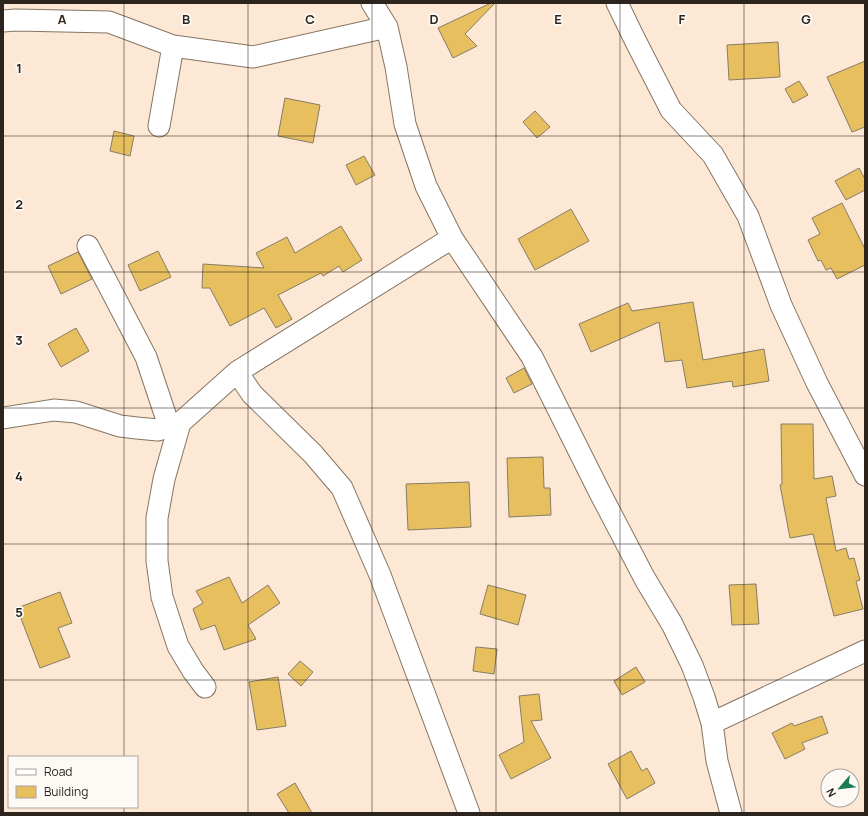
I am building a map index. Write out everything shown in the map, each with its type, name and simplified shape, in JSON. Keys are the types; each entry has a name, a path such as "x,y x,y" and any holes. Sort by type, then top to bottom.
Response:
{"street":[{"path":"372,3 387,27 396,68 405,124 426,186 452,238 532,357 645,579 686,651 704,697 712,723 717,762 731,813"},
{"path":"617,3 671,110 713,155 748,216 781,305 817,383 865,475"},
{"path":"3,22 16,20 109,22 173,46 253,57 387,27"},
{"path":"159,126 173,46"},
{"path":"3,418 54,410 76,412 120,426 158,430 175,425 237,372 452,238"},
{"path":"88,246 146,357 175,425 157,518 157,561 162,597 178,646 192,671 205,687"},
{"path":"237,372 252,394 313,454 342,488 380,575 469,813"},
{"path":"712,723 865,652"}],"building":[{"path":"491,3 495,3 465,34 477,46 453,58 438,28"},
{"path":"778,42 780,77 729,80 727,45"},
{"path":"865,61 865,127 852,132 827,77"},
{"path":"799,81 808,95 793,103 785,89"},
{"path":"285,98 320,105 313,143 278,136"},
{"path":"535,111 550,127 537,138 523,122"},
{"path":"114,131 134,136 130,156 110,151"},
{"path":"364,156 375,175 356,185 346,165"},
{"path":"859,168 865,179 865,190 846,200 835,181"},
{"path":"842,203 865,249 865,265 837,279 831,268 826,270 821,260 818,261 808,240 820,234 812,218"},
{"path":"571,209 589,241 535,270 518,239"},
{"path":"341,226 362,260 343,272 339,266 323,276 321,273 278,295 292,319 276,328 264,308 230,326 210,288 202,288 203,264 264,268 256,253 287,237 295,253"},
{"path":"158,251 171,277 140,291 128,265"},
{"path":"78,252 92,279 61,294 48,266"},
{"path":"693,302 703,360 764,349 769,381 733,387 732,381 687,388 682,360 665,362 659,322 591,352 579,324 628,303 632,311"},
{"path":"76,328 89,351 61,367 48,344"},
{"path":"524,368 532,384 514,393 506,378"},
{"path":"781,424 813,424 814,479 832,476 836,496 826,498 836,551 846,548 849,559 854,558 860,580 856,581 863,609 834,616 813,534 790,538 780,485 782,484"},
{"path":"543,457 544,488 550,488 551,515 509,517 507,458"},
{"path":"469,482 471,527 408,530 406,484"},
{"path":"229,577 242,603 268,585 280,603 248,625 256,639 224,650 215,625 201,630 193,609 203,603 196,591"},
{"path":"756,584 759,624 732,625 729,585"},
{"path":"488,585 526,595 518,625 480,614"},
{"path":"60,592 72,623 58,628 70,657 40,668 17,608"},
{"path":"476,647 497,649 494,674 473,671"},
{"path":"300,661 313,672 301,686 288,674"},
{"path":"636,667 645,682 622,695 614,681"},
{"path":"278,677 286,726 257,730 249,682"},
{"path":"539,694 542,720 531,721 551,758 511,779 499,755 524,742 519,696"},
{"path":"822,716 828,733 802,743 805,749 785,759 772,733 792,723 794,726"},
{"path":"631,751 642,771 647,768 655,783 627,799 608,764"},
{"path":"295,783 312,813 289,813 277,794"}]}
